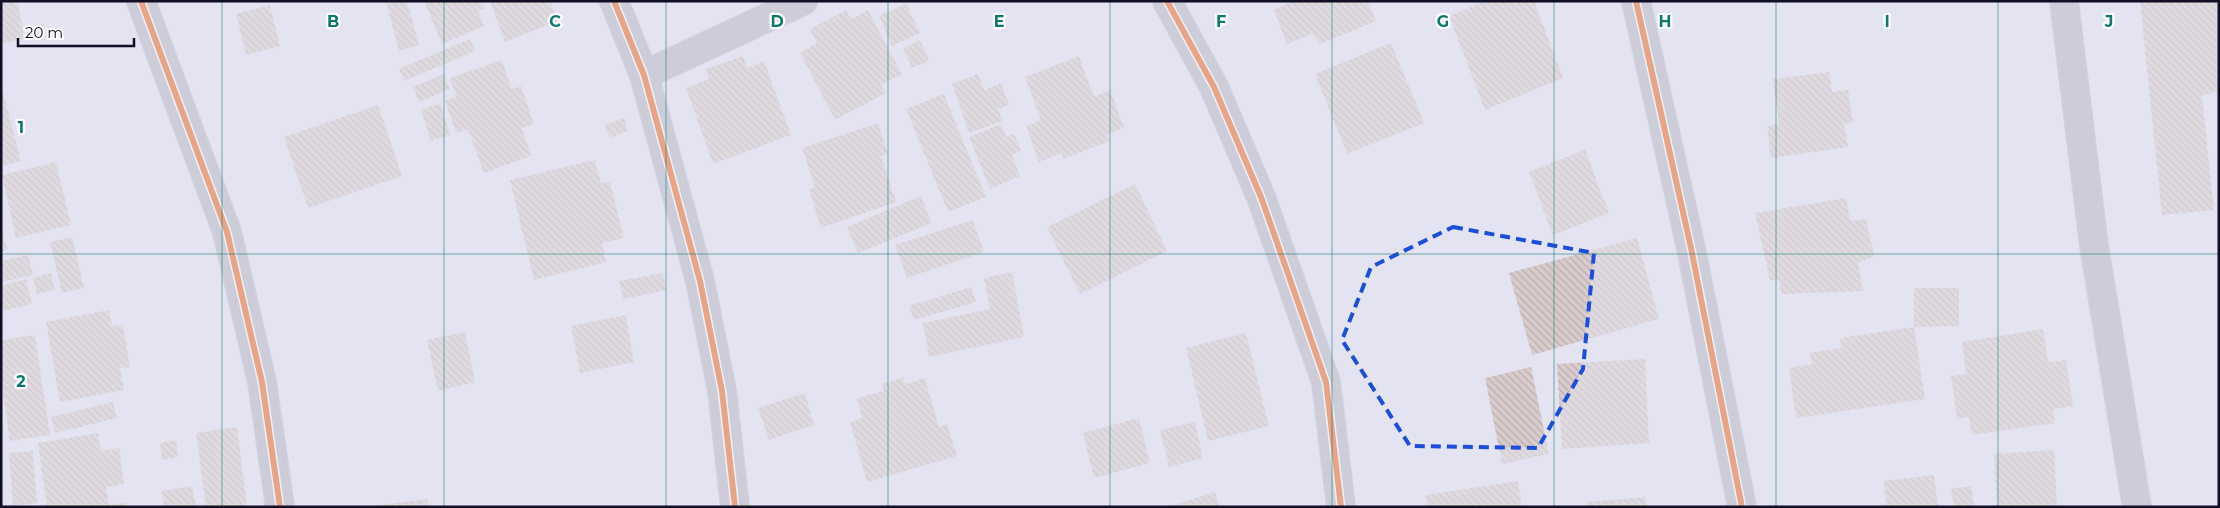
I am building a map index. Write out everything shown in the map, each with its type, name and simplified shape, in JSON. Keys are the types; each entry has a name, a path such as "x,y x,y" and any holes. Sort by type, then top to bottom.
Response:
{"street":[{"path":"141,1 227,232 262,382 280,507"},
{"path":"614,1 644,75 700,281 722,391 735,507"},
{"path":"644,75 803,1"},
{"path":"1168,1 1214,87 1261,198 1326,382 1341,507"},
{"path":"1636,1 1690,248 1742,507"},
{"path":"2064,1 2094,246 2137,507"}],"highlighted area":[{"path":"1453,227 1594,253 1583,369 1538,448 1410,446 1342,340 1371,267"}],"building":[{"path":"1,1 17,1 25,39 1,44"},
{"path":"386,1 407,1 419,45 399,51"},
{"path":"424,1 482,1 485,8 478,11 484,26 442,44"},
{"path":"490,1 550,1 558,21 505,42"},
{"path":"1292,1 1368,1 1376,21 1320,44 1312,34 1287,44 1274,10"},
{"path":"1485,1 1534,1 1563,78 1485,110 1449,16"},
{"path":"2140,1 2219,1 2219,90 2202,96 2214,210 2162,215"},
{"path":"906,4 920,33 892,46 879,16"},
{"path":"270,5 280,46 246,55 236,14"},
{"path":"846,10 851,19 868,10 902,74 881,85 886,93 835,120 800,53 817,43 810,29"},
{"path":"470,39 475,51 404,81 399,69"},
{"path":"920,40 929,61 912,68 903,49"},
{"path":"1391,43 1424,123 1347,154 1315,74"},
{"path":"743,56 747,68 764,61 791,135 713,164 686,88 709,79 706,69"},
{"path":"1079,56 1094,97 1110,90 1124,128 1107,134 1109,141 1063,159 1062,153 1039,162 1026,126 1041,120 1025,77"},
{"path":"502,60 512,89 521,86 534,124 522,128 531,156 484,173 468,129 456,133 445,100 456,97 450,78"},
{"path":"1829,72 1832,92 1848,90 1853,122 1844,124 1848,147 1771,158 1767,126 1779,124 1773,79"},
{"path":"443,74 450,89 419,102 413,87"},
{"path":"978,74 984,90 1001,83 1009,105 998,109 1003,121 969,133 952,84"},
{"path":"3,92 21,161 1,166 1,93"},
{"path":"944,94 986,197 948,212 906,109"},
{"path":"440,103 450,135 431,141 421,110"},
{"path":"378,105 402,176 308,208 284,137"},
{"path":"624,118 628,131 610,138 605,125"},
{"path":"878,123 888,154 881,156 896,202 821,228 809,190 815,187 802,148"},
{"path":"1001,124 1006,137 1014,134 1021,151 1012,155 1020,176 990,189 969,137"},
{"path":"1585,150 1609,213 1553,235 1529,172"},
{"path":"595,160 601,183 610,182 624,238 602,243 606,262 534,280 510,180"},
{"path":"56,162 71,225 16,238 2,175"},
{"path":"1135,184 1167,251 1080,294 1047,227"},
{"path":"921,196 932,223 858,253 847,227"},
{"path":"1846,198 1850,221 1866,219 1874,256 1858,263 1863,291 1781,294 1779,280 1770,280 1755,213"},
{"path":"973,220 984,252 907,278 895,245"},
{"path":"1,230 8,250 1,252"},
{"path":"72,237 84,288 62,293 50,242"},
{"path":"1637,238 1659,319 1532,355 1509,273"},
{"path":"28,255 33,275 1,282 1,261"},
{"path":"1012,272 1024,337 929,357 923,323 990,309 984,278"},
{"path":"51,273 55,290 37,294 33,278"},
{"path":"663,273 666,290 623,299 619,281"},
{"path":"26,279 32,304 1,311 1,286"},
{"path":"971,287 976,302 914,320 909,306"},
{"path":"1914,288 1959,288 1959,326 1914,327"},
{"path":"109,310 112,326 123,325 130,367 120,368 124,390 60,402 46,322"},
{"path":"626,315 634,362 580,373 571,326"},
{"path":"1914,327 1925,399 1796,418 1789,368 1812,364 1810,353 1841,348 1840,338"},
{"path":"2043,329 2048,362 2066,360 2073,406 2053,409 2055,423 1972,435 1969,417 1957,419 1951,376 1966,374 1962,342"},
{"path":"465,332 475,382 438,391 427,340"},
{"path":"1246,333 1269,426 1208,441 1186,348"},
{"path":"35,335 50,435 10,441 1,381 1,340"},
{"path":"1645,359 1649,443 1562,449 1557,364"},
{"path":"1531,367 1549,454 1502,464 1485,378"},
{"path":"903,377 905,384 925,378 939,427 947,424 957,456 867,482 850,422 862,418 857,398 884,391 882,384"},
{"path":"805,393 814,425 769,440 758,408"},
{"path":"113,402 117,418 55,433 51,417"},
{"path":"1139,418 1150,463 1094,478 1083,433"},
{"path":"1195,422 1203,458 1169,467 1160,430"},
{"path":"237,427 247,507 206,507 196,433"},
{"path":"98,433 101,451 119,448 124,484 106,487 109,505 127,503 127,507 47,507 38,443"},
{"path":"176,440 178,457 162,460 160,443"},
{"path":"2054,450 2057,507 1997,507 1994,454"},
{"path":"33,451 37,503 13,506 9,453"},
{"path":"1934,475 1938,507 1886,507 1884,481"},
{"path":"1518,481 1522,507 1428,507 1426,495"},
{"path":"192,486 196,507 164,507 162,491"},
{"path":"1971,486 1974,507 1954,507 1951,489"},
{"path":"1215,492 1219,507 1170,507 1170,506"},
{"path":"1645,497 1646,507 1587,507 1587,502"},
{"path":"427,499 428,507 380,507 380,505"}],"cycle path":[{"path":"141,1 227,232 262,382 280,507"},
{"path":"614,1 644,75 700,281 722,391 735,507"},
{"path":"1167,1 1214,87 1261,197 1326,382 1341,507"},
{"path":"1636,1 1691,248 1742,507"}]}
